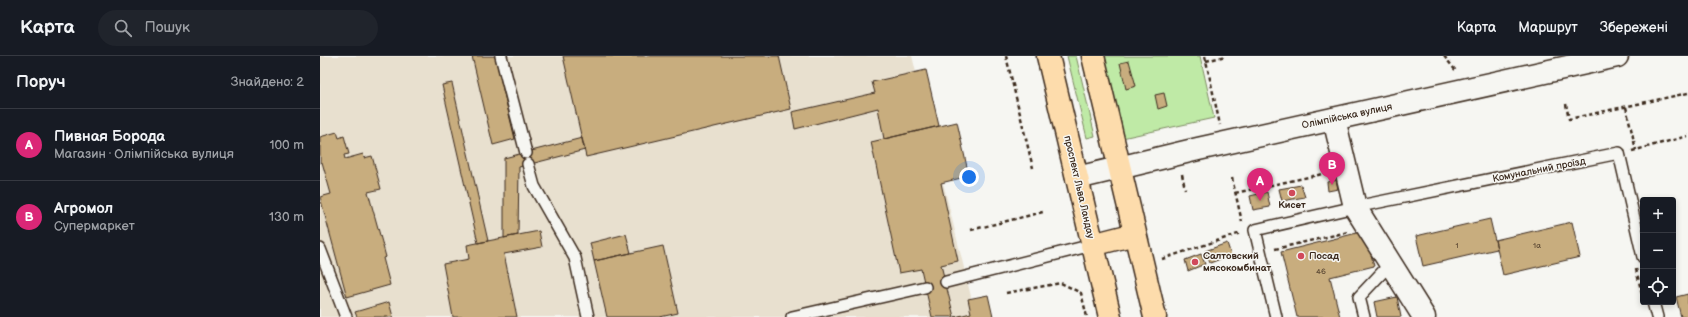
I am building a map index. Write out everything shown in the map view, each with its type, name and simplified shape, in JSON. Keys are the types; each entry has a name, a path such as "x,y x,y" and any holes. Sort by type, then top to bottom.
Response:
{"main road":[{"name":"проспект Льва Ландау","path":"1048,56 1110,317"},
{"path":"1093,56 1155,317"},
{"path":"1092,245 1135,234"}],"street":[{"name":"Олімпійська вулиця","path":"1077,178 1120,167 1617,56"},
{"path":"1334,119 1355,207 1424,317"}],"lane":[{"path":"501,56 526,153"},
{"path":"1620,154 1640,244"},
{"name":"Комунальний проїзд","path":"1261,253 1255,230 1355,207 1620,154"},
{"path":"528,164 534,186 575,258 588,317"},
{"path":"946,282 1092,245"},
{"path":"320,249 346,317"},
{"path":"1261,253 1276,317"},
{"path":"1364,317 1359,297 1391,263"},
{"path":"792,317 925,287"},
{"path":"1654,305 1657,317"}],"path":[{"path":"1006,56 1033,168"},
{"path":"1205,56 1220,125"},
{"path":"1206,61 1226,56"},
{"path":"1444,56 1457,72"},
{"path":"1566,104 1569,119 1688,93"},
{"path":"1626,106 1636,150"},
{"path":"1620,154 1688,136"},
{"path":"1235,193 1346,169"},
{"path":"1182,173 1185,189"},
{"path":"1159,260 1244,233 1232,178"},
{"path":"971,230 1044,212"},
{"path":"1261,253 1368,227"},
{"path":"1636,268 1640,285"},
{"path":"1006,293 1061,283 1081,293 1087,317"}],"shaded area":[{"path":"320,56 912,56 976,317 320,317"}],"green space":[{"path":"1067,56 1076,56 1095,136 1087,138"},
{"path":"1102,56 1200,56 1214,118 1122,138"}],"building":[{"path":"472,56 495,56 515,139 493,145"},
{"path":"563,56 779,56 791,109 586,157"},
{"path":"1129,61 1136,86 1126,89 1120,63"},
{"path":"926,70 939,126 884,139 878,108 795,129 792,112 875,93 872,82"},
{"path":"452,83 488,241 478,243 442,85"},
{"path":"1164,93 1167,106 1158,109 1155,95"},
{"path":"957,122 969,176 941,183 958,261 941,265 954,317 932,317 921,269 899,273 871,142"},
{"path":"337,132 339,138 344,136 349,154 344,155 345,159 363,154 364,158 372,156 381,189 368,192 386,257 383,258 390,285 347,297 320,197 331,194 322,162 320,163 320,137"},
{"path":"582,138 585,150 519,167 518,235 504,238 504,158"},
{"path":"1336,180 1338,189 1328,191 1327,182"},
{"name":"Кисет","path":"1301,185 1305,197 1282,201 1279,189"},
{"path":"1267,192 1270,207 1253,210 1250,196"},
{"path":"1490,219 1497,249 1423,266 1416,236"},
{"path":"1572,222 1580,257 1503,275 1495,240"},
{"path":"539,231 542,247 504,254 517,317 453,317 443,264 469,259 467,245"},
{"path":"1365,231 1374,266 1330,277 1340,317 1297,317 1281,252"},
{"path":"626,234 631,253 594,261 590,243"},
{"path":"1227,243 1231,255 1210,263 1205,251"},
{"path":"663,246 678,313 660,317 607,317 594,261"},
{"name":"Салтовский мясокомбинат","path":"1201,254 1205,264 1188,271 1185,260"},
{"path":"1688,294 1688,317 1681,317 1676,297"},
{"path":"988,295 993,317 955,317 971,313 968,299"},
{"path":"1397,297 1401,317 1377,317 1374,302"},
{"path":"389,302 393,317 357,317 355,312"}],"place":[{"name":"Агромол","path":"1332,185"},
{"name":"Кисет","path":"1292,193"},
{"name":"Пивная Борода","path":"1260,201"},
{"name":"Посад","path":"1301,256"},
{"name":"Салтовский мясокомбинат","path":"1195,262"}]}
